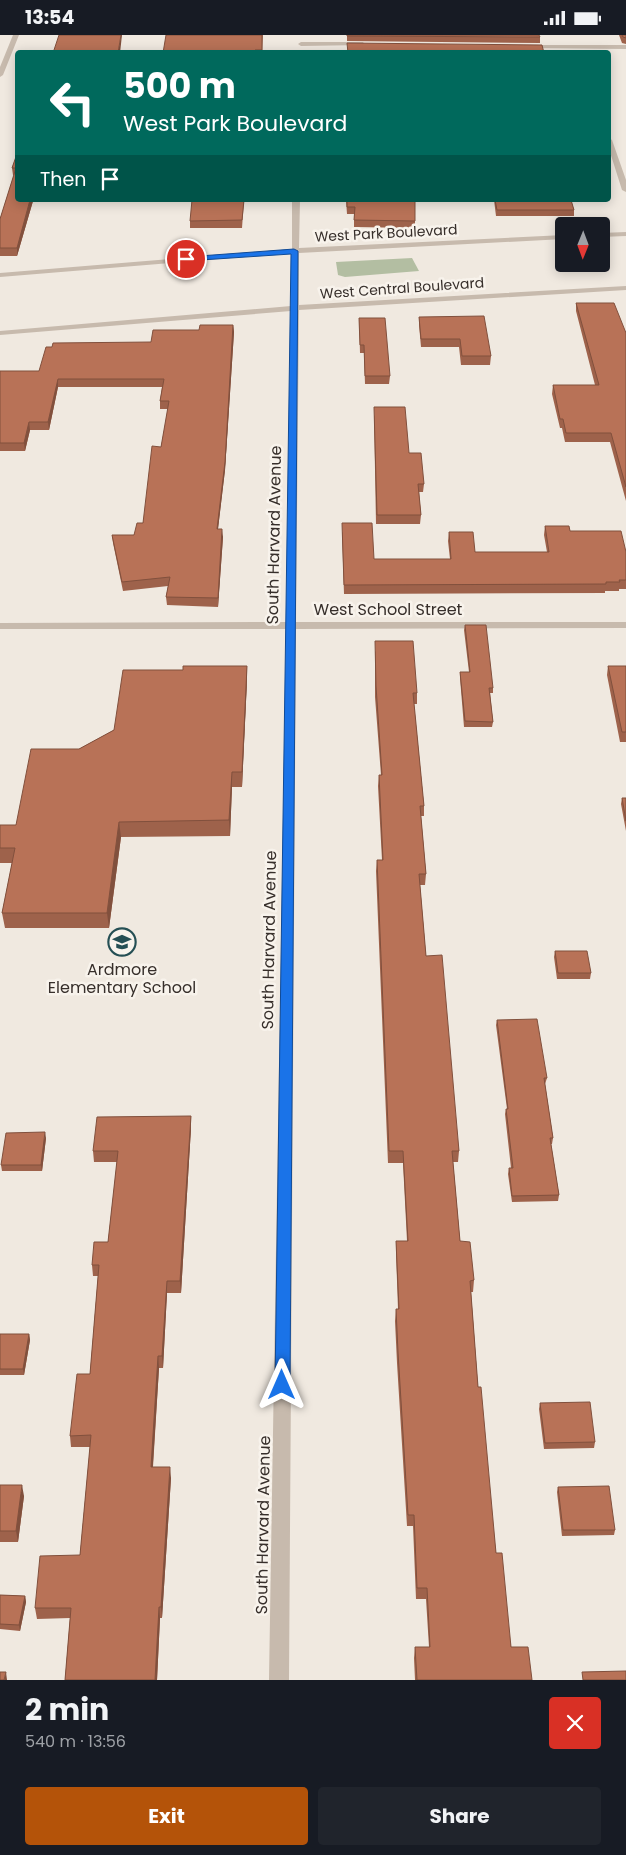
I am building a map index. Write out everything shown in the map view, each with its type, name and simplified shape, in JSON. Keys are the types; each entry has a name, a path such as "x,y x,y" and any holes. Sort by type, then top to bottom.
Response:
{"street":[{"path":"0,75 16,35"},
{"path":"301,35 301,50"},
{"path":"301,44 370,45"},
{"path":"518,46 626,47"},
{"path":"611,146 626,190"},
{"name":"South Harvard Avenue","path":"279,1680 296,202"},
{"path":"610,235 626,234"},
{"name":"West Park Boulevard","path":"0,275 294,251 555,237"},
{"name":"West Central Boulevard","path":"0,333 295,308 626,288"},
{"name":"West School Street","path":"0,626 626,625"}],"green space":[{"path":"412,258 419,271 345,277 338,275 336,262"}],"building":[{"path":"59,35 121,35 118,50 54,50"},
{"path":"166,35 262,35 262,50 164,50"},
{"path":"539,35 540,37 347,36"},
{"path":"347,43 542,45 543,50 348,50"},
{"path":"15,171 15,202 29,202 17,248 0,248 0,219"},
{"path":"192,202 244,202 242,220 190,221"},
{"path":"347,202 415,202 415,221 354,220 355,207 347,207"},
{"path":"495,202 572,202 574,210 497,210"},
{"path":"576,303 614,303 626,333 626,487 611,433 566,433 563,419 560,419 553,385 599,385"},
{"path":"484,316 491,356 462,356 460,339 421,339 419,317"},
{"path":"359,318 385,318 390,376 365,376 364,345 360,345"},
{"path":"200,325 233,325 225,462 217,529 222,529 218,598 166,597 170,577 122,582 112,535 134,535 137,523 143,523 152,446 161,447 169,401 160,401 164,379 58,379 48,422 29,422 24,443 0,443 0,371 39,371 46,347 52,347 53,343 151,342 153,330 199,330"},
{"path":"374,407 405,407 409,453 421,453 424,484 418,484 421,515 377,515"},
{"path":"342,523 372,523 374,559 451,559 449,532 473,532 475,552 549,552 545,526 569,526 570,531 621,531 626,552 626,580 606,582 606,584 344,585"},
{"path":"465,625 486,625 493,688 489,688 493,722 465,721 460,672 470,672"},
{"path":"375,641 413,641 417,693 413,693 424,806 420,806 426,874 419,874 426,956 442,955 459,1151 452,1151 460,1241 470,1242 474,1280 470,1281 478,1387 481,1387 496,1553 502,1553 511,1647 528,1647 532,1680 417,1680 415,1647 430,1647 427,1588 417,1588 414,1515 408,1515 398,1352 396,1309 399,1309 396,1241 408,1241 403,1151 389,1151 377,860 383,860 379,775 382,775"},
{"path":"183,666 247,666 242,772 232,772 229,820 119,822 107,913 2,913 15,848 0,848 0,825 16,825 31,749 79,749 114,730 123,670 183,670"},
{"path":"608,666 626,666 626,732 622,732"},
{"path":"622,798 626,798 626,821"},
{"path":"555,951 587,951 591,973 558,973"},
{"path":"537,1019 547,1078 544,1078 553,1138 550,1138 559,1195 512,1196 509,1168 513,1168 506,1109 508,1109 497,1020"},
{"path":"191,1116 180,1281 167,1281 162,1356 158,1356 151,1467 170,1467 155,1680 65,1680 71,1608 35,1608 40,1556 80,1555 91,1435 70,1436 77,1374 90,1374 99,1265 92,1265 94,1242 108,1242 118,1151 93,1151 97,1117"},
{"path":"45,1132 41,1165 1,1165 6,1133"},
{"path":"0,1334 29,1334 23,1369 0,1369"},
{"path":"590,1402 595,1442 545,1443 540,1403"},
{"path":"0,1485 22,1485 16,1531 0,1531"},
{"path":"609,1486 615,1530 563,1530 558,1487"},
{"path":"0,1595 25,1596 19,1625 0,1624"},
{"path":"626,1671 626,1680 583,1680 582,1672"},
{"path":"0,1672 6,1672 4,1680 0,1680"}],"place":[{"name":"Ardmore Elementary School","path":"122,942"}],"route":[{"path":"186,259 294,251 295,319 282,1385"}]}
